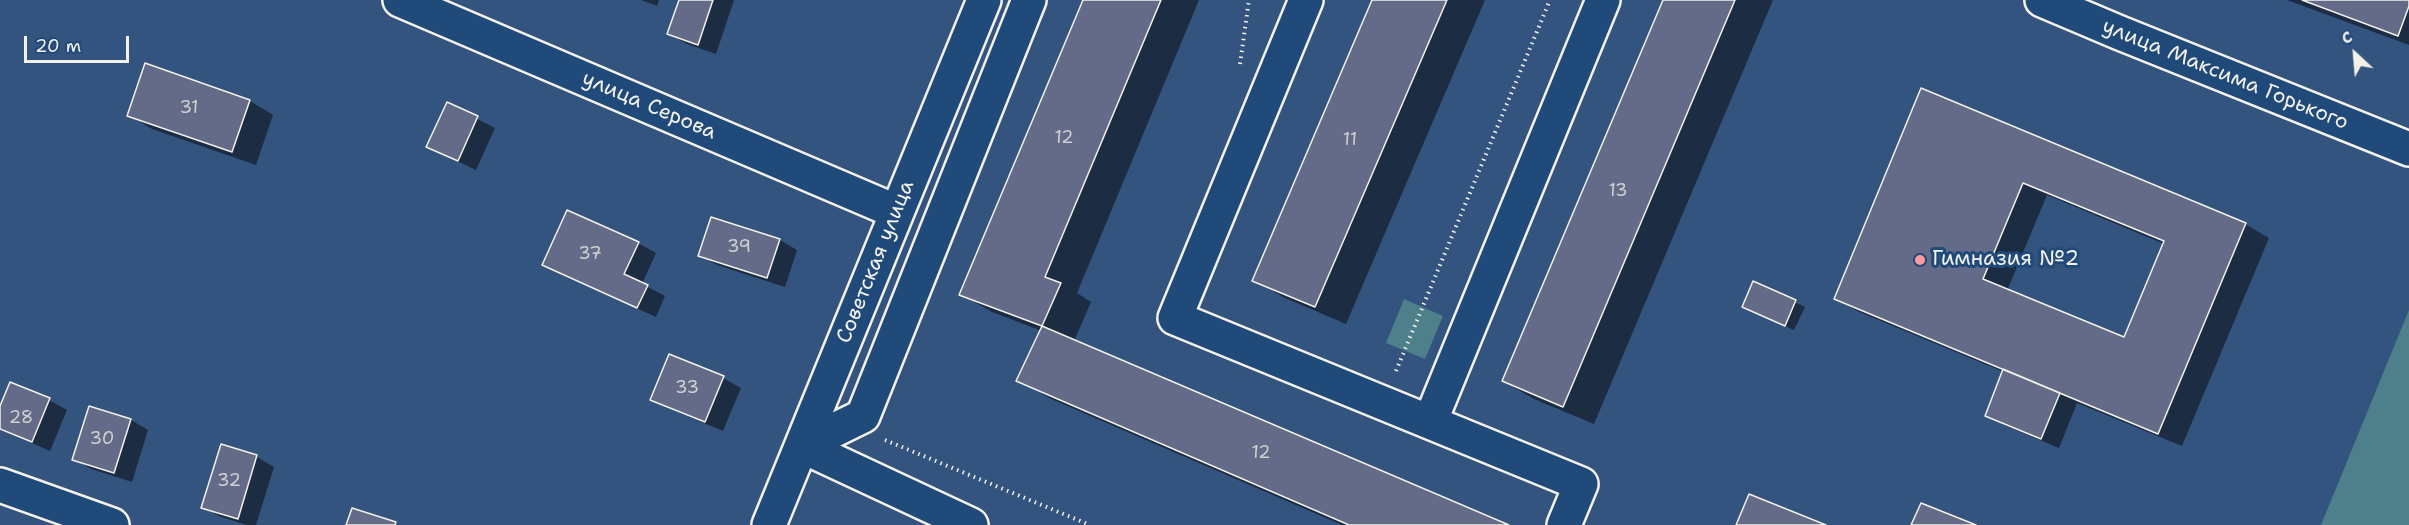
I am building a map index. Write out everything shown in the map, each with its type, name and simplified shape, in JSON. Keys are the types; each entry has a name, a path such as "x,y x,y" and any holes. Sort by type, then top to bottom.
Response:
{"street":[{"name":"улица Серова","path":"400,0 897,212"},
{"name":"Советская улица","path":"769,525 984,0"},
{"path":"802,446 863,416 1029,0"},
{"path":"1306,0 1175,318 1581,484 1564,525"},
{"path":"1430,422 1603,0"},
{"name":"улица Максима Горького","path":"2042,0 2131,38 2409,148"},
{"path":"802,446 971,525"},
{"path":"0,485 111,525"}],"path":[{"path":"1383,403 1550,0"},
{"path":"882,439 1090,525"}],"green space":[{"path":"1404,299 1443,316 1425,359 1386,343"},
{"path":"2409,310 2409,525 2321,525"}],"building":[{"path":"679,0 713,0 698,45 667,34"},
{"path":"1083,0 1161,0 1045,277 1061,283 1042,326 959,295"},
{"path":"1372,0 1447,0 1315,307 1252,281"},
{"path":"1663,0 1735,0 1563,407 1502,381"},
{"path":"2302,0 2409,0 2409,6 2398,36"},
{"path":"145,63 250,100 232,152 127,116"},
{"name":"Гимназия №2","path":"1921,88 2246,223 2158,434 1834,299","holes":["2023,183 2164,241 2124,337 1983,279"]},
{"path":"447,102 478,116 458,161 426,147"},
{"path":"567,210 639,242 624,274 648,285 637,308 542,265"},
{"path":"711,217 780,239 767,278 698,256"},
{"path":"1753,281 1796,300 1785,326 1742,307"},
{"path":"1042,326 1509,525 1349,525 1016,381"},
{"path":"669,354 724,376 705,422 650,400"},
{"path":"2003,369 2060,393 2041,439 1985,416"},
{"path":"10,382 50,398 32,442 0,429 0,406"},
{"path":"89,406 131,419 114,473 72,460"},
{"path":"221,444 257,455 238,519 201,508"},
{"path":"1749,494 1826,525 1736,525"},
{"path":"1921,503 1976,525 1911,525"},
{"path":"352,508 396,522 395,525 346,525"}],"place":[{"name":"Гимназия №2","path":"1920,260"}]}
